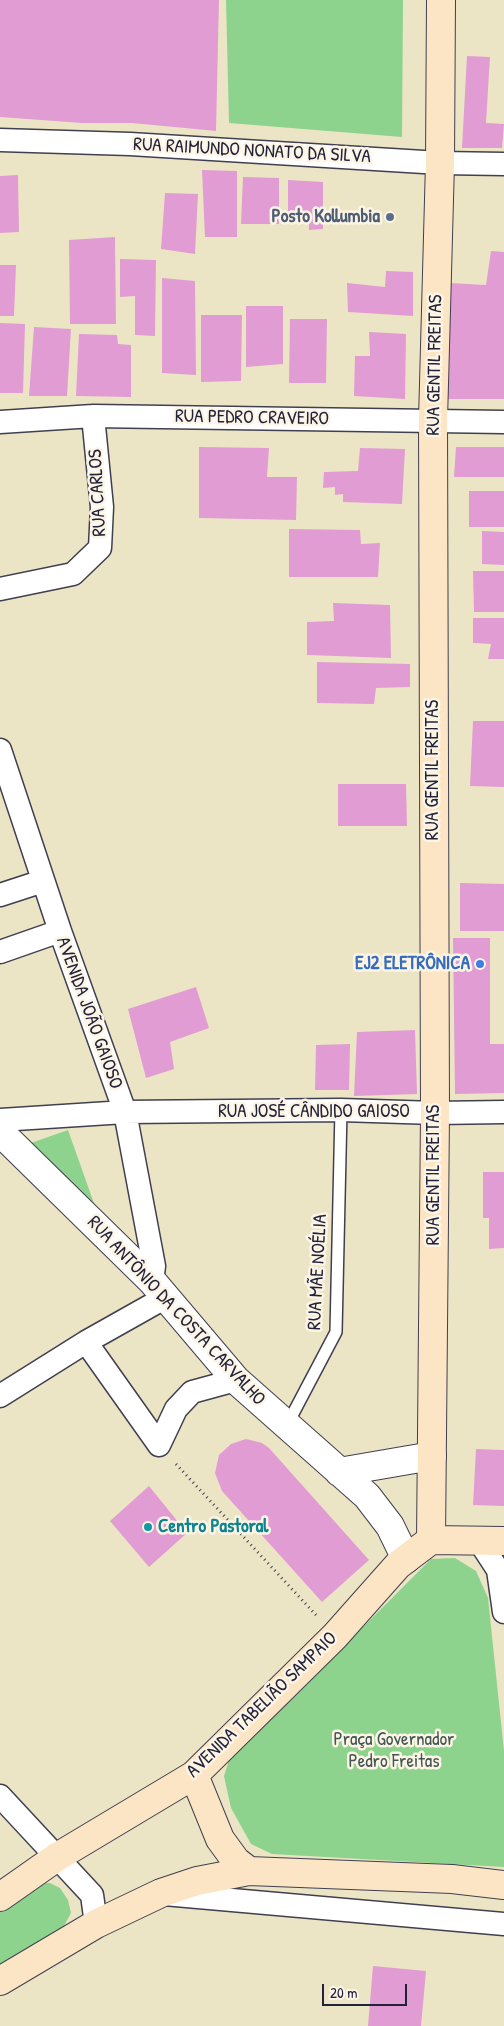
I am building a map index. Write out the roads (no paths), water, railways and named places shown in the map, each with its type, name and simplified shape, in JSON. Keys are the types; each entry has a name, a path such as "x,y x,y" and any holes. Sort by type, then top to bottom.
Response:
{"main road":[{"name":"RUA GENTIL FREITAS","path":"431,1540 435,1113 433,420 440,163 441,0"},
{"path":"431,1540 491,1541"},
{"name":"AVENIDA TABELIÃO SAMPAIO","path":"0,1897 56,1857 194,1775 335,1636 406,1559 431,1540"},
{"path":"194,1775 220,1839 236,1860 249,1871"},
{"path":"0,1981 96,1924 161,1893 197,1881 249,1871 452,1878 504,1885"}],"street":[{"name":"RUA RAIMUNDO NONATO DA SILVA","path":"0,140 130,144 440,163 504,164"},
{"name":"RUA PEDRO CRAVEIRO","path":"0,422 93,416 504,422"},
{"name":"RUA CARLOS","path":"0,589 73,574 100,548 102,507 93,416"},
{"name":"AVENIDA JOÃO GAIOSO","path":"0,750 42,880 125,1112 159,1289"},
{"path":"0,895 42,880"},
{"path":"0,952 60,931"},
{"name":"RUA JOSÉ CÂNDIDO GAIOSO","path":"0,1120 125,1112 340,1110 435,1113 504,1112"},
{"name":"RUA ANTÔNIO DA COSTA CARVALHO","path":"0,1132 159,1289 236,1380 367,1496 390,1526 406,1559"},
{"path":"0,1396 86,1342 159,1289"},
{"path":"86,1342 159,1445 176,1409 192,1392 236,1380"},
{"path":"339,1472 432,1456"},
{"path":"491,1541 498,1570 504,1612"},
{"path":"0,1796 92,1895 96,1924"},
{"path":"161,1893 504,1924"}],"lane":[{"name":"RUA MÃE NOÉLIA","path":"288,1425 336,1332 340,1110"}],"place":[{"name":"Posto Kollumbia","path":"390,217"},
{"name":"EJ2 ELETRÔNICA","path":"480,964"},
{"name":"Centro Pastoral","path":"148,1527"}],"park label":[{"name":"Praça Governador Pedro Freitas","path":"394,1751"}]}
